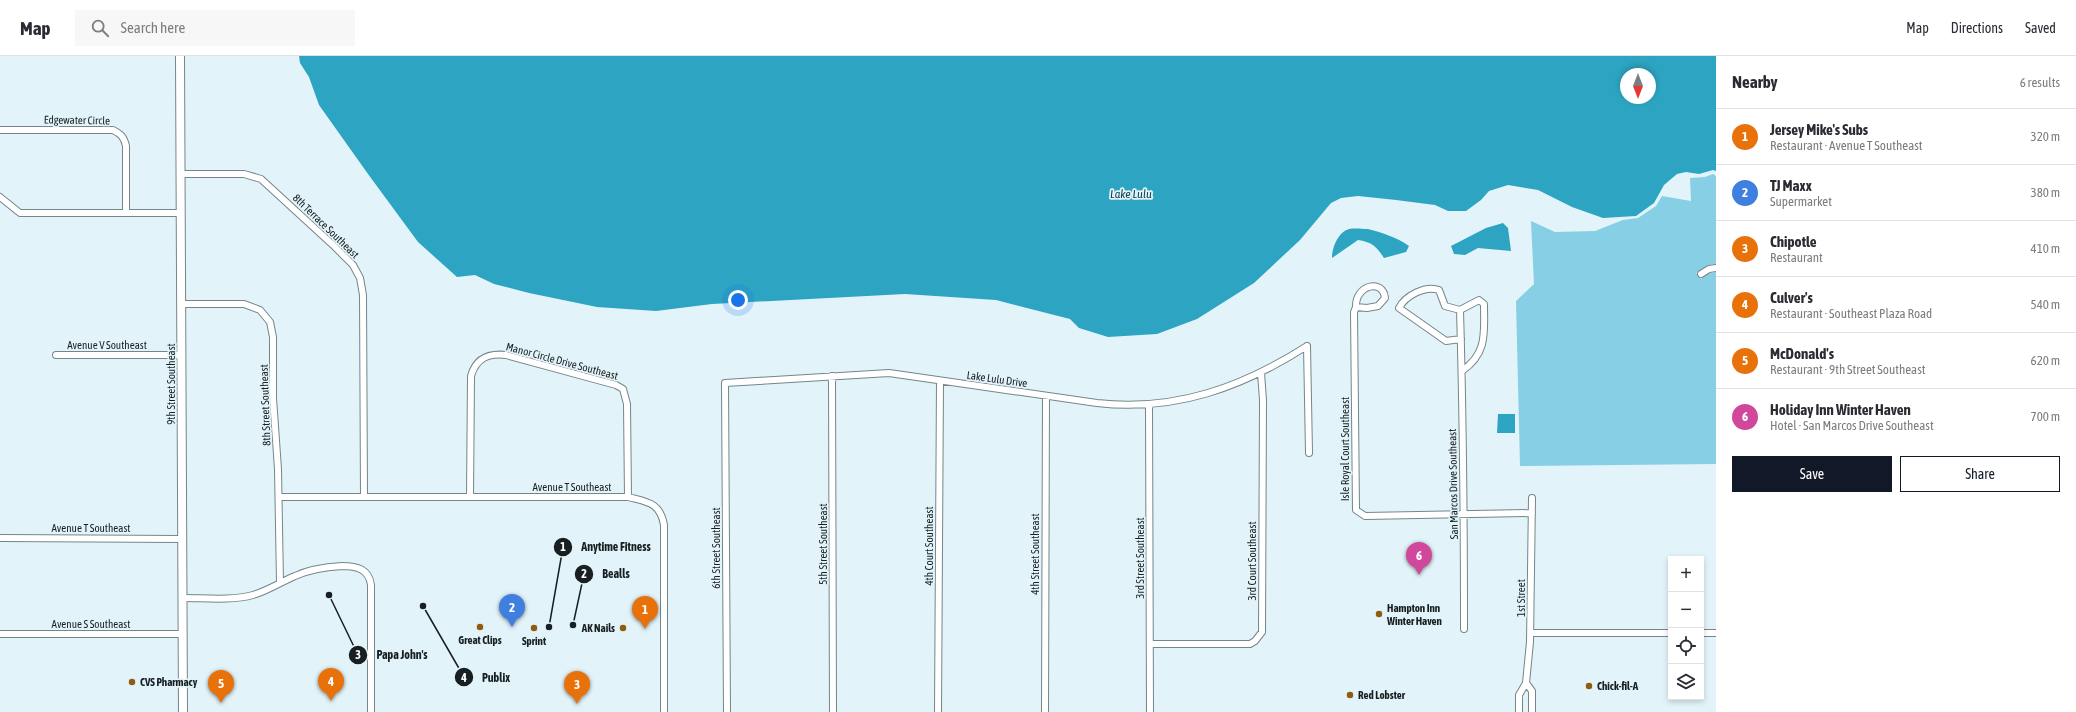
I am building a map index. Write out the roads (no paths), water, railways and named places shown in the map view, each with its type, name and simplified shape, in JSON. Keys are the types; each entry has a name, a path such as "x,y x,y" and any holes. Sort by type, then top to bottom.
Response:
{"street":[{"name":"9th Street Southeast","path":"180,56 183,712"},
{"name":"Edgewater Circle","path":"0,130 113,130 118,132 123,137 126,146 126,213"},
{"name":"8th Terrace Southeast","path":"181,174 244,174 261,179 333,245 357,272 364,295 364,497"},
{"path":"0,197 20,213 181,213"},
{"path":"1702,274 1709,269 1716,268"},
{"name":"Isle Royal Court Southeast","path":"1356,307 1367,308 1378,306 1385,298 1382,288 1373,286 1363,290 1356,298 1355,504 1356,510 1365,516 1463,514 1532,510"},
{"path":"1461,339 1446,341 1399,308 1403,302 1413,294 1433,288 1439,290 1445,306 1460,310 1479,300 1484,304 1483,345 1470,365 1462,371"},
{"name":"8th Street Southeast","path":"181,304 244,304 260,310 270,322 273,337 273,398 279,497 280,583"},
{"name":"San Marcos Drive Southeast","path":"1460,310 1462,371 1464,629"},
{"path":"1261,373 1307,346 1309,454"},
{"name":"Manor Circle Drive Southeast","path":"470,497 471,376 474,365 479,361 495,354 506,355 595,379 623,389 628,404 628,496"},
{"name":"Avenue V Southeast","path":"56,355 182,355"},
{"name":"Lake Lulu Drive","path":"725,383 889,373 1118,406 1174,402 1234,385 1261,373"},
{"name":"3rd Court Southeast","path":"1150,644 1250,644 1255,641 1262,632 1263,400 1261,373"},
{"name":"5th Street Southeast","path":"832,376 833,712"},
{"name":"4th Court Southeast","path":"938,712 940,380"},
{"name":"6th Street Southeast","path":"725,383 727,712"},
{"name":"4th Street Southeast","path":"1045,712 1046,396"},
{"name":"3rd Street Southeast","path":"1149,404 1150,712"},
{"name":"Avenue T Southeast","path":"279,497 628,496 651,503 661,514 664,525 664,712"},
{"name":"1st Street","path":"1519,712 1519,695 1526,684 1531,633 1532,498"},
{"name":"Avenue T Southeast","path":"0,538 182,539"},
{"path":"183,598 243,597 254,595 280,583 320,568 358,567 368,574 371,585 371,712"},
{"path":"1531,633 1668,633"},
{"path":"1704,633 1716,633"},
{"name":"Avenue S Southeast","path":"0,634 183,634"},
{"name":"1st Street","path":"1526,684 1532,691 1532,712"}],"water":[{"name":"Lake Lulu","path":"299,56 1716,56 1716,171 1713,170 1699,174 1686,172 1677,174 1664,185 1654,203 1636,216 1603,218 1572,207 1538,190 1508,185 1489,191 1481,200 1466,211 1448,211 1435,205 1358,196 1341,198 1331,203 1300,240 1254,283 1197,319 1157,334 1108,337 1079,328 1070,319 996,300 905,294 712,304 656,311 597,307 494,284 475,275 457,277 418,242 319,105 309,77 300,63"},
{"path":"1503,223 1508,228 1511,251 1478,248 1465,255 1454,254 1451,246 1486,228"},
{"path":"1349,229 1368,229 1399,240 1409,246 1406,252 1384,258 1374,246 1367,242 1358,240 1332,258 1334,245 1342,233"},
{"path":"1498,414 1515,414 1515,433 1497,433"}],"place":[{"name":"Holiday Inn Winter Haven","path":"1419,575"},
{"name":"Papa John's","path":"329,595"},
{"name":"Publix","path":"423,606"},
{"name":"Hampton Inn Winter Haven","path":"1379,614"},
{"name":"Bealls","path":"573,625"},
{"name":"Great Clips","path":"480,627"},
{"name":"TJ Maxx","path":"512,627"},
{"name":"Anytime Fitness","path":"549,627"},
{"name":"Sprint","path":"534,628"},
{"name":"AK Nails","path":"623,628"},
{"name":"Jersey Mike's Subs","path":"645,629"},
{"name":"CVS Pharmacy","path":"132,682"},
{"name":"Chick-fil-A","path":"1589,686"},
{"name":"Red Lobster","path":"1350,695"},
{"name":"Culver's","path":"331,701"},
{"name":"McDonald's","path":"221,703"},
{"name":"Chipotle","path":"577,704"}]}
